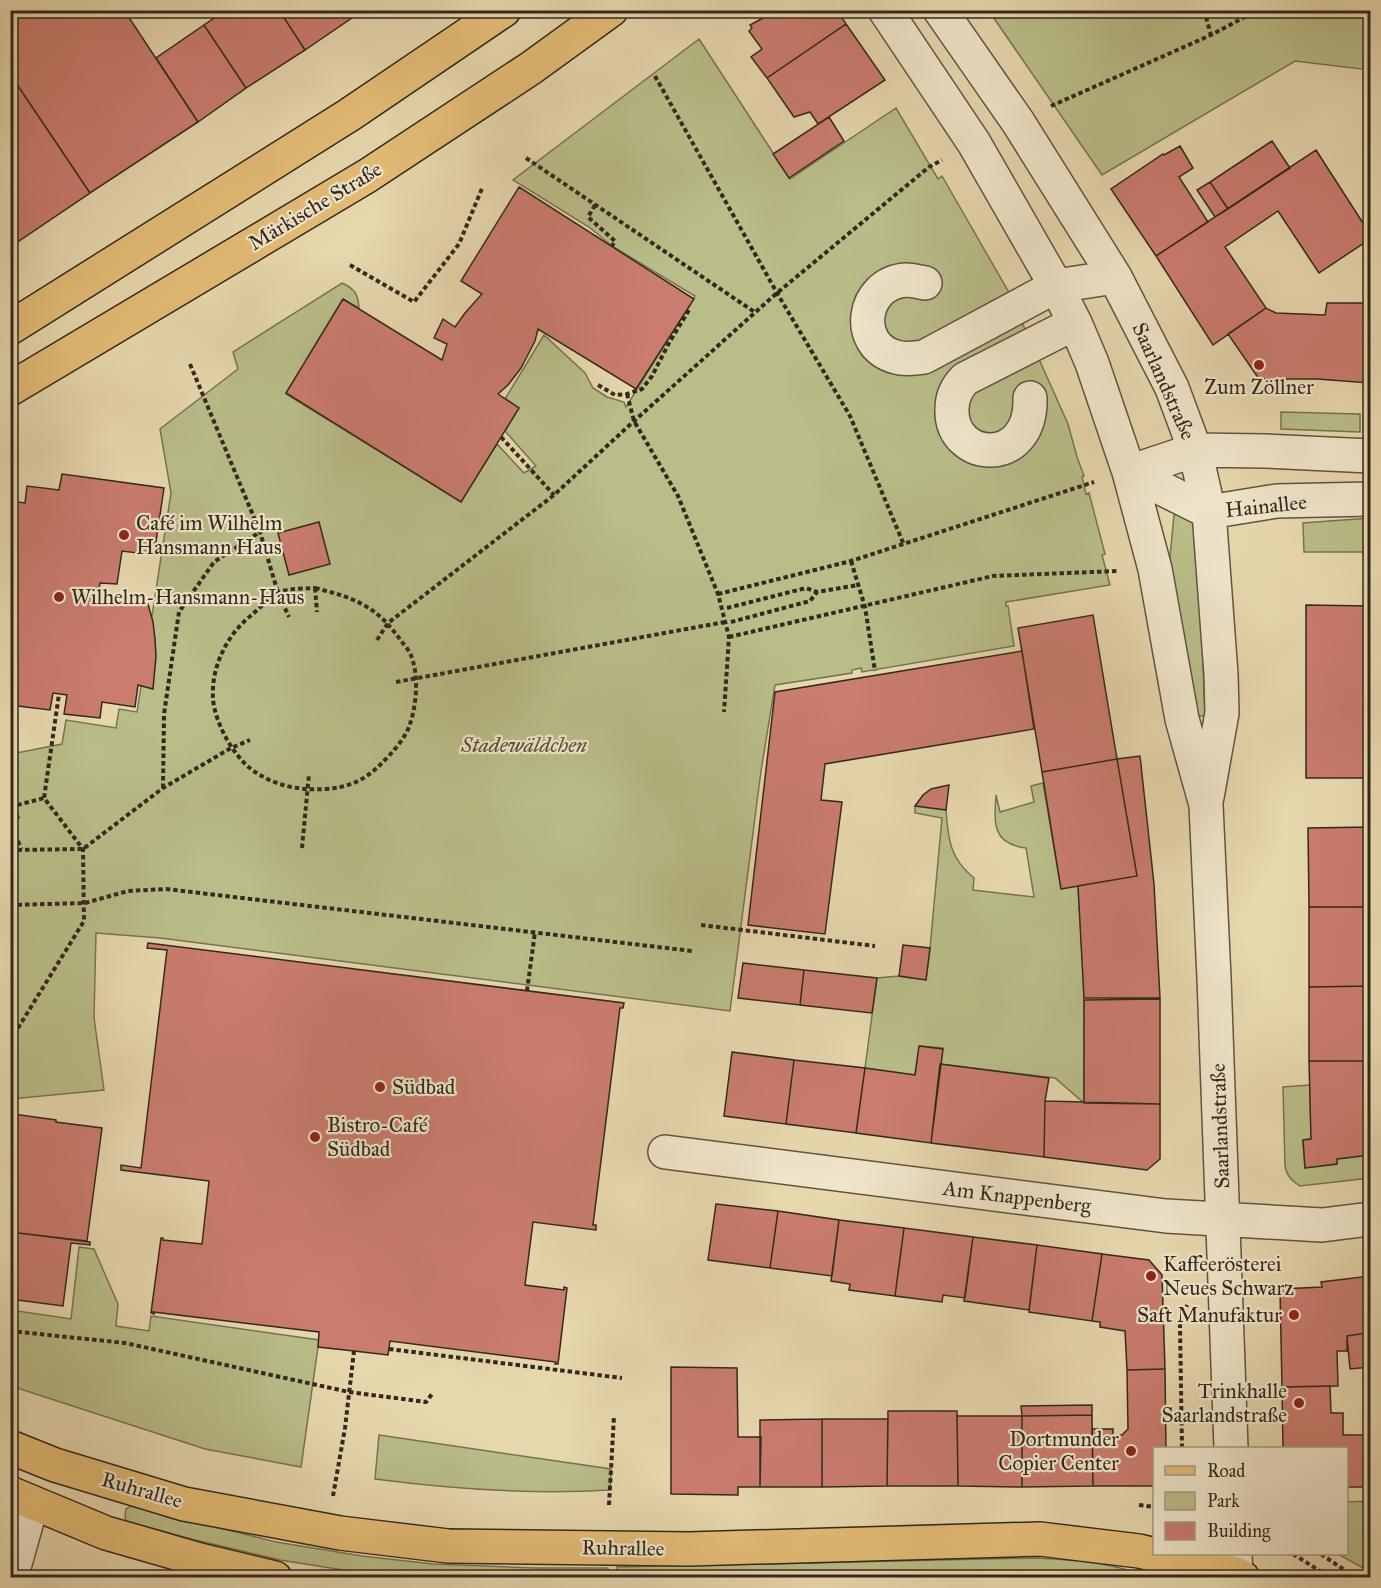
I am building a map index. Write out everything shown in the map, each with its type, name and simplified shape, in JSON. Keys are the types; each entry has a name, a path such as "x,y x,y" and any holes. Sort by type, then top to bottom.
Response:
{"main road":[{"path":"10,328 349,115 504,10"},
{"name":"Märkische Straße","path":"10,389 367,176 531,68 611,10"},
{"name":"Ruhrallee","path":"10,1447 55,1465 184,1503 340,1533 448,1546 689,1549 1040,1539 1153,1554"},
{"path":"21,1498 106,1533 200,1560 275,1578"},
{"name":"Ruhrallee","path":"1159,1555 1238,1571"}],"street":[{"name":"Saarlandstraße","path":"885,10 974,143 1056,286 1092,363 1129,472 1155,569 1182,719 1206,805"},
{"name":"Saarlandstraße","path":"940,10 1018,122 1115,277 1172,388 1195,450 1209,512 1222,713 1206,805 1224,1219 1231,1447"},
{"path":"925,283 909,280 891,284 878,293 870,305 867,313 870,333 887,354 907,359 924,357 1056,286 1115,277"},
{"path":"1030,398 1031,411 1023,432 1009,445 1000,449 980,448 969,444 961,438 953,422 953,399 964,379 1075,323"},
{"path":"1129,472 1195,450 1371,456"},
{"name":"Hainallee","path":"1129,472 1209,512 1276,501 1371,499"},
{"name":"Am Knappenberg","path":"665,1152 1166,1216 1322,1225 1371,1219"},
{"path":"11,1578 21,1498"}],"path":[{"path":"1204,10 1211,35"},
{"path":"1018,122 1211,35 1258,10"},
{"path":"655,76 777,293 850,416 904,544"},
{"path":"526,158 756,313"},
{"path":"377,640 388,623 554,495 777,293 929,166 940,161"},
{"path":"350,265 414,302 459,243 483,186"},
{"path":"595,205 588,217 615,242 612,246"},
{"path":"598,385 615,395 642,389 652,376 689,310"},
{"path":"190,364 260,532 278,593 289,617"},
{"path":"627,394 634,421 678,496 718,594 729,637 724,712"},
{"path":"501,437 554,495"},
{"path":"718,594 851,561 1096,482"},
{"path":"163,788 164,714 179,612 214,562 260,532"},
{"path":"851,561 865,607 875,671"},
{"path":"729,637 993,576 1118,571"},
{"path":"727,608 806,588 817,592 858,585"},
{"path":"315,588 317,612"},
{"path":"315,588 344,595 367,607 388,623 410,653 416,679 410,726 393,752 369,776 339,788 308,791 280,785 252,770 231,748 220,726 213,699 216,669 224,646 240,626 278,593 315,588"},
{"path":"731,622 810,601 817,592"},
{"path":"396,682 725,622"},
{"path":"10,1041 84,921 83,849 44,798 59,694"},
{"path":"10,850 83,849 163,788 231,748 250,740"},
{"path":"302,848 309,774"},
{"path":"10,807 44,798"},
{"path":"10,820 21,849"},
{"path":"10,905 85,903 128,891 166,889 692,951"},
{"path":"701,925 875,946"},
{"path":"527,991 535,932"},
{"path":"1182,1447 1179,1325 1189,1301"},
{"path":"10,1331 125,1343 349,1392 426,1402 432,1394"},
{"path":"389,1349 622,1377"},
{"path":"333,1497 345,1428 354,1351"},
{"path":"609,1505 614,1416"},
{"path":"1139,1505 1153,1507"},
{"path":"1295,1555 1331,1578"},
{"path":"1323,1555 1356,1578"}],"green space":[{"path":"989,11 1370,11 1370,70 1295,61 1102,175"},
{"name":"Stadewäldchen","path":"699,39 790,179 896,108 938,179 942,176 1011,296 1007,298 1026,330 1068,424 1084,476 1082,477 1086,494 1089,493 1105,554 1102,555 1110,585 1006,602 1014,646 862,672 861,668 852,670 852,673 775,685 761,771 730,1011 160,938 96,933 94,1018 104,1090 11,1099 11,754 62,744 66,720 116,728 119,709 137,712 171,493 160,429 238,369 233,352 342,283 355,292 359,308 343,299 286,394 461,502 497,444 524,473 536,466 505,431 519,408 505,399 544,335 585,373 593,388 607,397 624,402 626,407 695,296 612,246 589,227 513,180"},
{"path":"1281,412 1360,414 1360,432 1281,429"},
{"path":"1192,513 1200,585 1205,716 1195,716 1173,588 1170,557 1174,515"},
{"path":"1370,518 1370,552 1304,552 1303,523"},
{"path":"1043,783 1061,889 1078,886 1084,986 1084,1103 1055,1078 940,1064 943,1048 920,1046 915,1075 865,1068 877,978 899,976 926,980 942,818 915,813 915,806 946,810 952,848 960,863 974,878 973,890 1034,897 1026,848 1007,842 998,831 995,815 996,795 1000,812 1034,802 1031,786"},
{"path":"1310,1085 1311,1139 1303,1140 1305,1168 1337,1164 1337,1159 1370,1155 1370,1178 1300,1186 1288,1174 1285,1165 1283,1087"},
{"path":"79,1247 94,1249 118,1304 116,1326 149,1331 151,1316 319,1340 301,1467 205,1449 11,1386 11,1310 71,1319"},
{"path":"379,1435 611,1469 610,1490 551,1492 492,1490 375,1479"},
{"path":"1370,1501 1370,1572 1340,1555 1348,1555 1348,1502"},
{"path":"131,1506 276,1542 362,1556 433,1564 608,1568 608,1577 412,1578 343,1570 280,1560 126,1521 126,1509"},
{"path":"1035,1558 1107,1565 1131,1571 1131,1577 617,1578 617,1567"}],"building":[{"path":"10,10 124,10 198,122 90,193 10,74"},
{"path":"226,10 279,10 305,50 246,88 204,25"},
{"path":"279,10 362,10 362,11 305,50"},
{"path":"761,10 837,10 846,24 767,78 751,57 762,49 749,31 752,28 750,25 763,18"},
{"path":"846,24 885,80 818,124 810,112 794,117 767,78"},
{"path":"204,25 246,88 198,122 156,58"},
{"path":"10,74 90,193 10,247"},
{"path":"829,117 844,141 789,178 773,154"},
{"path":"1272,141 1290,168 1228,209 1210,182"},
{"path":"1180,146 1193,168 1179,177 1208,222 1156,256 1111,189 1163,154"},
{"path":"1316,150 1370,234 1370,239 1319,273 1278,211 1225,247 1266,308 1213,345 1156,256"},
{"path":"1210,182 1228,209 1215,217 1197,190"},
{"path":"519,187 694,299 636,389 538,329 535,341 521,368 498,394 519,408 461,502 286,393 343,299 442,360 447,344 434,338 443,319 455,327 482,294 461,281"},
{"path":"1327,303 1370,303 1370,383 1317,379 1259,379 1228,334 1266,308 1276,313 1325,315"},
{"name":"Wilhelm-Hansmann-Haus","path":"62,474 164,488 154,555 122,551 117,584 100,583 98,596 148,604 153,622 156,656 153,689 138,685 135,707 102,702 100,718 64,714 67,695 53,693 50,710 10,705 10,501 25,503 27,486 59,490"},
{"path":"319,522 330,564 289,575 278,533"},
{"path":"1306,605 1370,606 1370,778 1306,778"},
{"path":"1093,615 1117,759 1042,772 1018,628"},
{"path":"1022,651 1034,729 825,764 821,800 842,802 825,934 748,925 775,692"},
{"path":"1140,756 1154,884 1160,998 1084,998 1078,886 1137,876 1117,759"},
{"path":"1117,759 1137,876 1061,889 1042,772"},
{"path":"949,785 946,810 915,806 931,789"},
{"path":"10,788 19,818 10,820"},
{"path":"1370,827 1370,907 1309,907 1308,828"},
{"path":"1309,907 1370,907 1370,986 1309,987"},
{"name":"Südbad","path":"148,943 624,1003 623,1008 620,1008 593,1225 596,1225 596,1230 533,1222 525,1285 564,1290 564,1287 567,1288 558,1364 390,1341 388,1355 318,1347 319,1332 151,1313 161,1238 202,1244 209,1181 121,1170 121,1165 141,1168 167,950 147,948"},
{"path":"903,945 930,948 926,980 899,976"},
{"path":"743,963 804,970 800,1005 738,998"},
{"path":"804,970 877,978 872,1013 800,1005"},
{"path":"1370,986 1370,1061 1309,1061 1309,987"},
{"path":"1160,999 1160,1104 1084,1103 1084,1000"},
{"path":"919,1046 943,1049 931,1143 856,1133 865,1068 915,1075"},
{"path":"732,1052 794,1060 786,1124 724,1116"},
{"path":"794,1060 865,1068 856,1133 786,1124"},
{"path":"1309,1061 1370,1061 1370,1155 1337,1159 1337,1164 1305,1168 1303,1140 1311,1139"},
{"path":"940,1064 1049,1078 1045,1101 1044,1157 931,1143"},
{"path":"1045,1101 1160,1104 1160,1159 1147,1170 1044,1157"},
{"path":"13,1114 102,1128 87,1241 10,1232 10,1133"},
{"path":"716,1204 778,1211 770,1268 708,1260"},
{"path":"778,1211 839,1220 832,1276 770,1268"},
{"path":"839,1220 904,1228 895,1296 849,1290 850,1284 831,1281"},
{"path":"904,1228 973,1237 965,1298 943,1295 942,1302 895,1296"},
{"path":"10,1232 90,1242 90,1245 71,1243 63,1306 10,1299 10,1266 14,1236 10,1235"},
{"path":"973,1237 1037,1245 1029,1310 964,1301"},
{"path":"1037,1245 1102,1254 1092,1321 1029,1312"},
{"path":"1102,1254 1149,1260 1162,1275 1165,1369 1127,1370 1125,1331 1100,1327 1100,1322 1092,1321"},
{"path":"1370,1276 1370,1341 1368,1341 1367,1333 1347,1336 1347,1351 1337,1351 1338,1386 1282,1387 1280,1289 1322,1287 1321,1282"},
{"path":"1367,1333 1368,1341 1370,1341 1370,1367 1350,1369 1347,1336"},
{"path":"671,1367 737,1368 738,1437 761,1437 760,1487 738,1487 738,1495 671,1494"},
{"path":"1165,1369 1166,1447 1153,1447 1153,1486 1093,1486 1092,1429 1113,1429 1113,1435 1122,1435 1128,1429 1127,1370"},
{"path":"1330,1386 1331,1413 1343,1413 1343,1435 1365,1435 1365,1448 1370,1448 1370,1487 1348,1487 1348,1447 1283,1447 1282,1387"},
{"path":"1092,1405 1092,1415 1022,1416 1021,1406"},
{"path":"888,1411 957,1411 958,1486 887,1486"},
{"path":"1092,1415 1093,1486 1022,1487 1022,1416"},
{"path":"957,1416 1022,1416 1022,1487 958,1486"},
{"path":"822,1419 822,1487 760,1487 760,1420"},
{"path":"822,1419 888,1419 887,1486 822,1487"}],"place":[{"name":"Zum Zöllner","path":"1259,365"},
{"name":"Café im Wilhelm Hansmann Haus","path":"124,535"},
{"name":"Wilhelm-Hansmann-Haus","path":"59,597"},
{"name":"Südbad","path":"380,1087"},
{"name":"Bistro-Café Südbad","path":"315,1137"},
{"name":"Kaffeerösterei Neues Schwarz","path":"1151,1276"},
{"name":"Saft Manufaktur","path":"1294,1315"},
{"name":"Trinkhalle Saarlandstraße","path":"1299,1403"},
{"name":"Dortmunder Copier Center","path":"1131,1451"}]}
